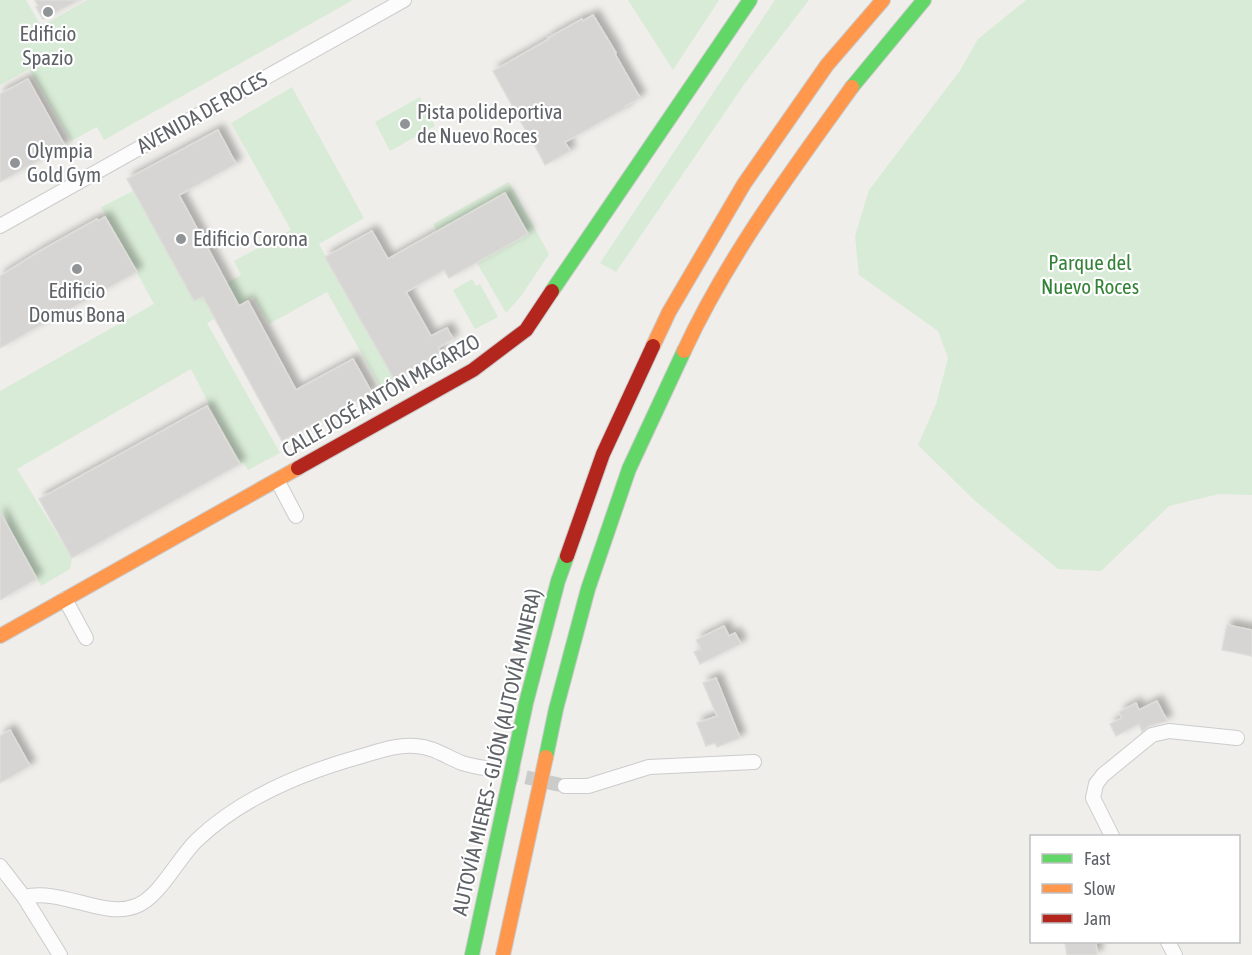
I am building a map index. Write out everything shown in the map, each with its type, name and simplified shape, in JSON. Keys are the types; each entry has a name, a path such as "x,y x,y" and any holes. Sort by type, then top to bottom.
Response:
{"main road":[{"name":"CALLE JOSÉ ANTÓN MAGARZO","path":"0,636 474,370 526,330 750,0"},
{"name":"AUTOVÍA MIERES - GIJÓN (AUTOVÍA MINERA)","path":"472,955 529,692 558,581 603,454 669,312 744,184 827,65 883,0"},
{"path":"503,955 556,709 588,589 629,469 695,327 766,207 852,87 924,0"}],"street":[{"name":"AVENIDA DE ROCES","path":"0,226 404,0"},
{"path":"277,480 296,516"},
{"path":"65,599 86,638"},
{"path":"1111,835 1093,798 1096,784 1102,775 1152,735 1170,731 1237,738"},
{"path":"24,897 35,894 54,895 110,909 136,906 152,896 198,838 248,801 316,769 393,747 414,745 429,748 464,763 485,768"},
{"path":"565,786 588,786 649,767 754,762"},
{"path":"0,867 24,897 56,954"}],"green space":[{"path":"0,0 26,0 41,26 88,0 353,0 104,140 97,127 71,141 29,69 0,85"},
{"path":"628,0 719,0 673,70"},
{"path":"775,0 809,0 745,83 616,272 600,263"},
{"name":"Parque del Nuevo Roces","path":"1026,0 1252,0 1252,495 1219,494 1169,506 1101,571 1058,569 974,500 918,445 936,404 948,358 938,331 859,275 855,236 869,190 959,72 978,39"},
{"path":"292,87 364,218 319,244 394,379 381,388 327,292 269,324 253,297 207,323 280,453 248,470 243,462 240,464 191,369 17,469 72,558 70,569 41,586 0,512 0,391 154,304 101,207 133,191 194,301 241,275 234,261 291,230 231,123"},
{"name":"Pista polideportiva de Nuevo Roces","path":"420,97 435,126 390,151 375,122"},
{"path":"509,182 549,254 521,296 506,313 477,263 528,234 505,193 437,231 433,224"},
{"path":"472,279 476,286 480,284 498,317 475,329 453,290"}],"building":[{"name":"Edificio Spazio","path":"35,0 79,0 43,19"},
{"path":"593,15 640,98 565,142 570,151 545,165 524,131 526,131 493,71 548,38"},
{"path":"28,79 65,146 0,182 0,94"},
{"path":"218,130 236,164 179,195 239,306 248,301 296,390 353,359 372,393 282,441 203,297 194,301 127,179"},
{"path":"505,193 528,234 449,278 444,270 406,292 431,336 447,328 453,339 438,348 441,353 394,379 325,257 372,231 388,259"},
{"name":"Edificio Domus Bona","path":"105,217 137,272 0,348 0,276 40,251 97,219 98,221"},
{"path":"207,406 240,464 72,558 39,499"},
{"path":"0,512 37,579 0,600"},
{"path":"1227,625 1252,630 1252,656 1222,650"},
{"path":"724,626 729,636 735,633 741,644 700,664 694,652 701,649 696,640"},
{"path":"716,678 740,738 717,747 715,743 706,746 697,723 717,716 703,683"},
{"path":"1157,701 1167,721 1149,726 1142,732 1139,724 1116,736 1110,724 1122,718 1119,712 1136,703 1139,710"},
{"path":"10,730 30,766 0,783 0,736"},
{"path":"1065,943 1096,943 1097,955 1067,955"}],"tunnel":[{"path":"485,768 565,786"}],"traffic: fast":[{"path":"552,291 750,0"},
{"path":"852,87 924,0"},
{"path":"546,757 556,709 588,589 629,469 684,351"},
{"path":"472,955 526,703 558,581 567,556"}],"traffic: slow":[{"path":"653,346 669,312 744,184 827,65 883,0"},
{"path":"684,351 740,248 852,87"},
{"path":"0,636 298,468"},
{"path":"503,955 546,757"}],"traffic: jam":[{"path":"298,468 473,370 526,330 552,291"},
{"path":"567,556 603,454 653,346"}],"place":[{"name":"Edificio Spazio","path":"48,12"},
{"name":"Pista polideportiva de Nuevo Roces","path":"405,124"},
{"name":"Olympia Gold Gym","path":"15,163"},
{"name":"Edificio Corona","path":"181,239"},
{"name":"Edificio Domus Bona","path":"77,269"}]}
